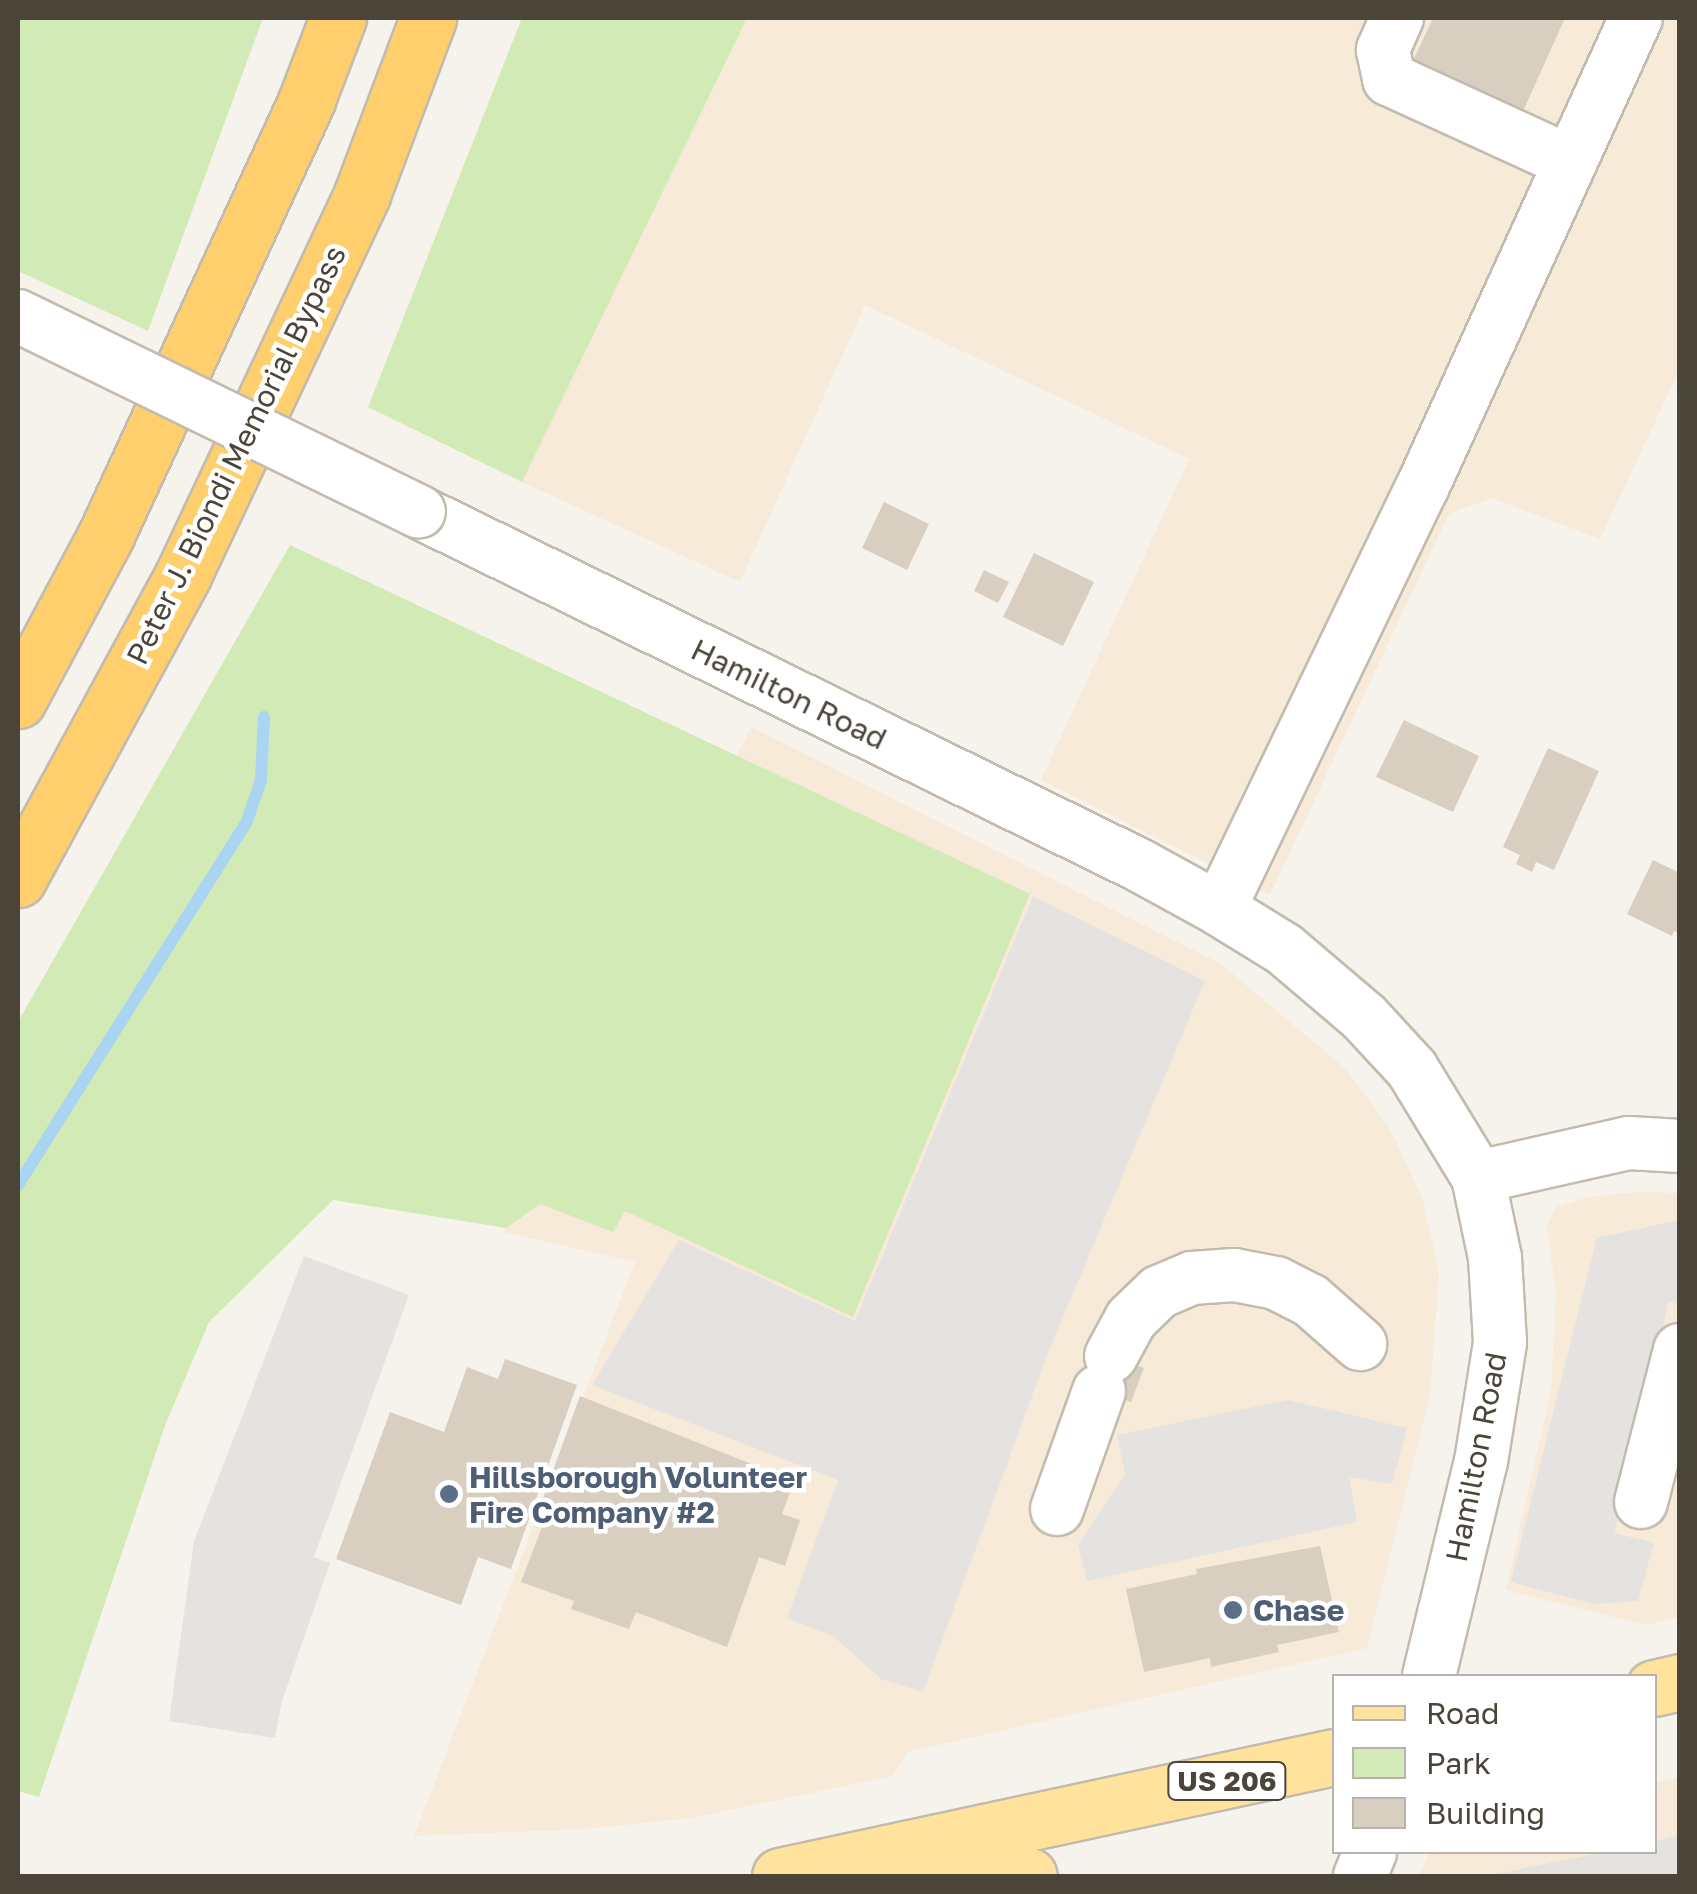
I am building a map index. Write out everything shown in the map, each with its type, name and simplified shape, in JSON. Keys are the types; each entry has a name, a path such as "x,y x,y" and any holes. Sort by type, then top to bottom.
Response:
{"highway":[{"path":"18,700 106,535 307,99 338,18"},
{"name":"Peter J. Biondi Memorial Bypass","path":"18,879 183,574 362,194 428,18"}],"main road":[{"name":"US 206","path":"780,1876 1332,1758"},
{"path":"881,1857 958,1858 1029,1876"}],"street":[{"path":"1397,18 1383,50 1388,79 1570,162"},
{"path":"1219,909 1422,488 1636,18"},
{"name":"Hamilton Road","path":"18,316 1138,865 1284,949 1364,1017 1412,1069 1478,1177 1495,1258 1500,1343 1481,1461 1429,1674"},
{"path":"1478,1177 1630,1143 1680,1146"},
{"path":"1057,1509 1105,1373 1131,1319 1159,1292 1192,1278 1234,1274 1276,1282 1310,1300 1360,1344"},
{"path":"1641,1502 1680,1350"}],"shaded area":[{"path":"747,18 1679,18 1679,371 1600,539 1492,498 1449,514 1270,895 1041,780 1189,459 865,305 740,582 522,482"},
{"path":"751,727 1221,964 1346,1069 1392,1132 1423,1200 1439,1274 1430,1396 1367,1648 907,1752 893,1776 691,1818 585,1829 414,1836 635,1262 504,1232"},
{"path":"1033,896 1205,981 1049,1350 923,1692 881,1679 833,1636 787,1618 838,1480 592,1385 679,1240 855,1321"},
{"path":"1679,1193 1679,1617 1646,1625 1506,1590 1551,1390 1556,1294 1547,1227 1556,1207 1588,1197"},
{"path":"1679,1220 1679,1305 1669,1301 1614,1533 1654,1543 1638,1601 1594,1604 1511,1582 1597,1238"},
{"path":"304,1256 409,1295 314,1557 330,1563 282,1701 275,1738 169,1721 194,1541"},
{"path":"1288,1400 1407,1428 1392,1484 1349,1477 1357,1522 1087,1581 1078,1545 1125,1474 1117,1435"},
{"path":"1679,1777 1679,1876 1420,1876 1428,1854 1657,1854 1657,1782"},
{"path":"1679,1835 1679,1876 1487,1876 1593,1854 1657,1854 1657,1840"}],"green space":[{"path":"18,18 263,18 148,331 18,271"},
{"path":"522,18 747,18 522,482 368,407"},
{"path":"290,545 1030,894 853,1317 625,1211 613,1232 540,1204 506,1228 333,1200 209,1322 166,1423 39,1797 18,1791 18,1022"}],"building":[{"path":"1433,18 1565,18 1519,120 1409,69"},
{"path":"884,502 929,524 907,570 862,548"},
{"path":"1034,553 1094,582 1063,646 1003,617"},
{"path":"984,570 1009,582 998,603 974,591"},
{"path":"1404,720 1479,756 1453,812 1376,777"},
{"path":"1548,748 1599,771 1554,870 1536,862 1532,872 1516,864 1520,855 1503,847"},
{"path":"1653,860 1680,873 1680,934 1674,931 1672,936 1627,914"},
{"path":"1099,1352 1144,1368 1131,1402 1099,1391"},
{"name":"Hillsborough Volunteer Fire Company #2","path":"505,1359 577,1385 511,1569 478,1557 461,1605 336,1559 390,1412 444,1432 467,1367 498,1379"},
{"path":"580,1396 794,1481 782,1514 800,1520 785,1566 759,1557 727,1647 636,1612 629,1629 571,1609 574,1601 521,1582 550,1506 542,1501"},
{"name":"Chase","path":"1320,1546 1339,1632 1277,1645 1279,1652 1211,1667 1210,1658 1144,1672 1126,1589 1197,1574 1196,1569"}],"waterway":[{"path":"18,1185 247,821 261,780 264,717"}],"place":[{"name":"Hillsborough Volunteer Fire Company #2","path":"449,1494"},
{"name":"Chase","path":"1233,1610"}]}
